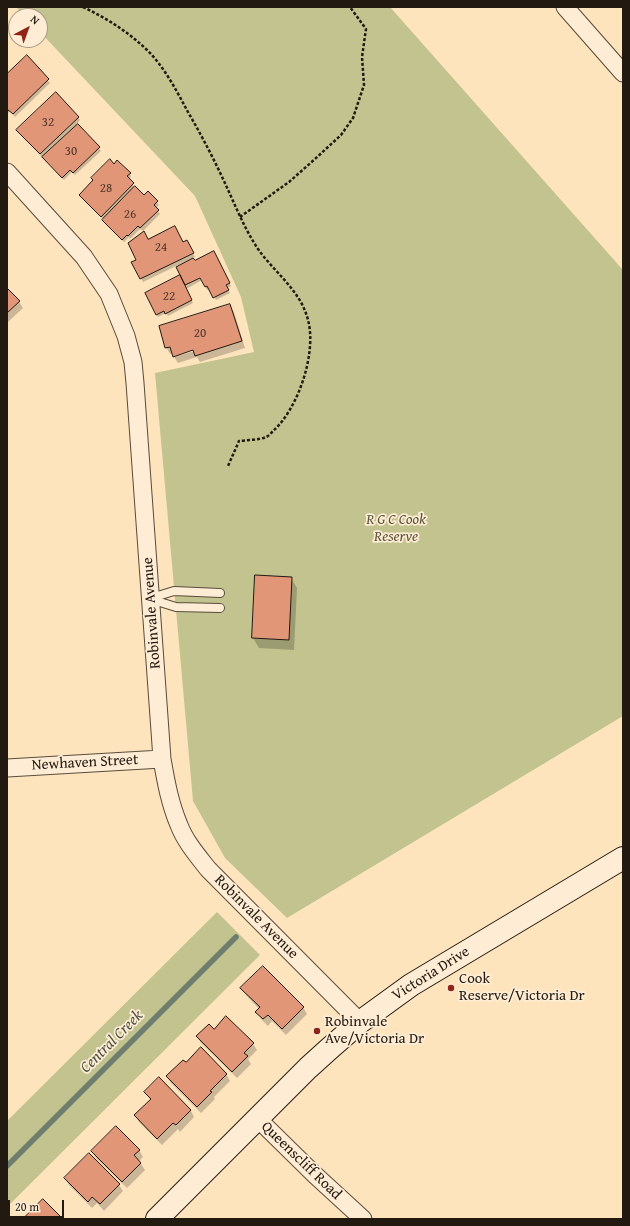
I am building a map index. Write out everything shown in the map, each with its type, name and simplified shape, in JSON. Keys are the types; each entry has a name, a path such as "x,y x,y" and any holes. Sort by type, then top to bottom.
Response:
{"street":[{"path":"565,7 623,73"},
{"name":"Robinvale Avenue","path":"9,179 89,263 109,294 126,336 133,362 136,383 162,759 170,801 179,827 208,869 360,1022"},
{"name":"Newhaven Street","path":"7,768 162,759"},
{"name":"Victoria Drive","path":"157,1219 329,1048 360,1022 411,985 623,858"},
{"name":"Queenscliff Road","path":"258,1119 314,1175 363,1219"}],"lane":[{"path":"150,599 174,591 220,593"},
{"path":"150,599 176,607 220,608"}],"path":[{"path":"83,7 104,17 125,31 147,50 163,69 206,144 240,217 258,249 295,292 303,305 309,320 311,336 309,355 301,385 294,402 280,425 267,437 239,440 228,466"},
{"path":"240,217 289,182 341,135 353,118 364,85 362,57 366,29 350,7"}],"green space":[{"name":"R G C Cook Reserve","path":"16,7 390,7 623,270 623,716 287,918 225,858 193,801 155,373 254,352 241,297 195,196 48,40 48,8"},
{"path":"217,912 260,955 7,1207 7,1121"}],"building":[{"path":"27,55 49,79 13,114 7,109 7,74"},
{"path":"56,92 79,117 40,154 16,130"},
{"path":"78,124 100,147 73,173 70,170 62,178 42,157"},
{"path":"110,159 114,164 117,160 131,173 127,176 134,183 101,217 79,195 93,180 91,178"},
{"path":"135,186 144,195 148,191 158,201 154,205 159,210 140,228 138,226 122,240 102,220"},
{"path":"175,226 183,242 187,240 194,253 140,279 131,262 136,260 128,243 144,231 148,239"},
{"path":"214,251 230,283 226,285 229,290 213,298 207,286 205,287 200,278 185,285 176,267 193,258 195,260"},
{"path":"180,275 192,300 165,314 164,311 156,315 145,293"},
{"path":"7,288 20,301 7,313"},
{"path":"230,304 242,341 195,356 193,350 173,357 170,347 165,348 159,326"},
{"path":"255,575 292,577 289,640 252,638"},
{"path":"263,966 304,1007 282,1029 268,1015 263,1019 255,1012 260,1007 240,988"},
{"path":"226,1016 254,1043 244,1053 248,1056 232,1072 196,1036 209,1024 214,1029"},
{"path":"201,1047 227,1074 197,1107 166,1076 183,1060 186,1062"},
{"path":"159,1077 191,1110 176,1125 173,1123 157,1139 134,1115 151,1099 144,1092"},
{"path":"116,1126 140,1150 134,1155 141,1163 122,1182 91,1151"},
{"path":"89,1153 120,1184 100,1204 92,1197 88,1202 64,1178"},
{"path":"43,1199 63,1219 23,1219"}],"waterway":[{"name":"Central Creek","path":"7,1166 236,937"}],"place":[{"name":"Cook Reserve/Victoria Dr","path":"451,988"},
{"name":"Robinvale Ave/Victoria Dr","path":"317,1031"}]}
